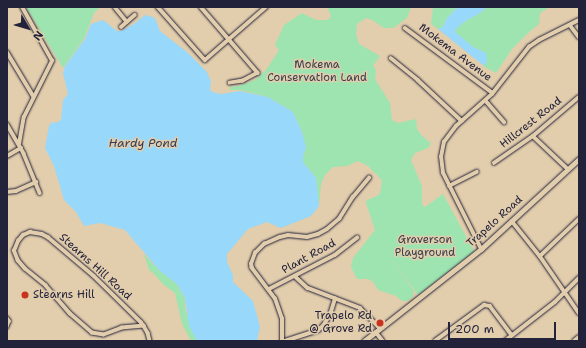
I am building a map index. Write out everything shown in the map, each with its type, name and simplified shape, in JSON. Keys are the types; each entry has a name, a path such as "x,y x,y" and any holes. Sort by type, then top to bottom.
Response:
{"main road":[{"name":"Trapelo Road","path":"364,341 481,249 579,159"}],"street":[{"path":"7,156 20,146 24,117 52,61 22,7"},
{"path":"115,7 127,22"},
{"path":"158,7 205,60 266,7"},
{"path":"201,7 258,73 243,81 230,84"},
{"path":"121,27 135,15"},
{"path":"481,249 449,186 441,162 444,142 462,121 486,101 529,48 539,40 579,20"},
{"path":"570,25 579,37"},
{"name":"Mokema Avenue","path":"405,28 493,93"},
{"path":"7,52 34,97"},
{"path":"391,58 418,80 462,121"},
{"name":"Hillcrest Road","path":"494,163 533,136 579,97"},
{"path":"486,101 504,122"},
{"path":"7,124 20,146 40,193"},
{"path":"533,136 568,169"},
{"path":"449,186 477,172"},
{"path":"335,299 330,315 323,326 318,330 283,341 283,330 279,310 269,289 252,268 252,259 257,250 264,244 280,237 288,235 307,237 323,231 339,219 353,197 369,178"},
{"path":"7,192 16,191 36,182"},
{"path":"540,256 579,218"},
{"path":"512,221 540,256 579,313"},
{"name":"Stearns Hill Road","path":"144,326 122,328 104,335 92,333 70,314 46,286 25,269 18,261 14,250 18,241 23,235 30,232 42,234 48,237 94,276 144,326 150,341"},
{"name":"Plant Road","path":"269,289 296,277 335,255 357,238"},
{"path":"296,277 308,288 360,308 378,330 383,341"},
{"path":"505,341 579,278"},
{"path":"435,341 484,305 490,306 512,335"},
{"path":"7,318 9,321 7,327"},
{"path":"574,341 579,337"}],"green space":[{"path":"26,7 100,7 94,13 84,39 63,68"},
{"path":"327,7 411,7 407,18 393,28 384,28 366,18 357,24 356,34 359,44 380,56 373,66 376,70 375,79 390,103 392,120 398,123 416,119 417,129 422,136 431,143 428,148 415,153 411,160 422,186 422,204 425,207 443,194 474,251 418,295 389,256 414,291 413,297 407,301 402,301 396,296 378,290 373,282 368,279 357,279 351,267 353,258 375,230 366,203 367,200 377,196 380,193 382,181 379,177 368,166 358,161 347,166 333,167 325,175 321,184 319,206 316,178 303,162 305,152 302,132 293,112 268,97 240,90 230,90 230,87 255,80 266,70 279,50 275,45 284,25 302,13 316,20 328,20 331,16"},
{"path":"433,7 458,7 447,18 442,28 438,29 431,24"},
{"path":"487,7 550,7 540,13 539,24 512,49 496,73 483,66 486,53 473,47 455,33 456,29 464,22 480,13"},
{"path":"144,254 160,271 177,284 185,298 185,309 197,341 191,341 182,324 175,293 164,285 149,270"}],"water":[{"path":"458,7 487,7 480,13 464,22 456,29 455,32 473,47 486,53 487,61 484,66 438,29 442,28 447,18"},
{"name":"Hardy Pond","path":"145,15 155,18 160,31 187,52 207,72 211,82 210,89 212,92 221,94 240,91 268,97 293,112 302,132 306,147 303,162 316,178 319,206 311,216 281,228 267,222 248,229 227,254 227,262 233,275 233,282 253,301 260,327 257,341 197,341 189,326 185,298 177,284 160,271 125,230 100,223 84,226 76,212 64,200 54,166 45,148 49,126 51,123 61,120 63,100 68,94 63,73 65,66 85,39 91,24 103,20 117,31 121,31 134,24"}],"place":[{"name":"Stearns Hill","path":"25,295"},
{"name":"Trapelo Rd @ Grove Rd","path":"380,323"}],"park label":[{"name":"Mokema Conservation Land","path":"317,72"},
{"name":"Graverson Playground","path":"425,247"}]}
